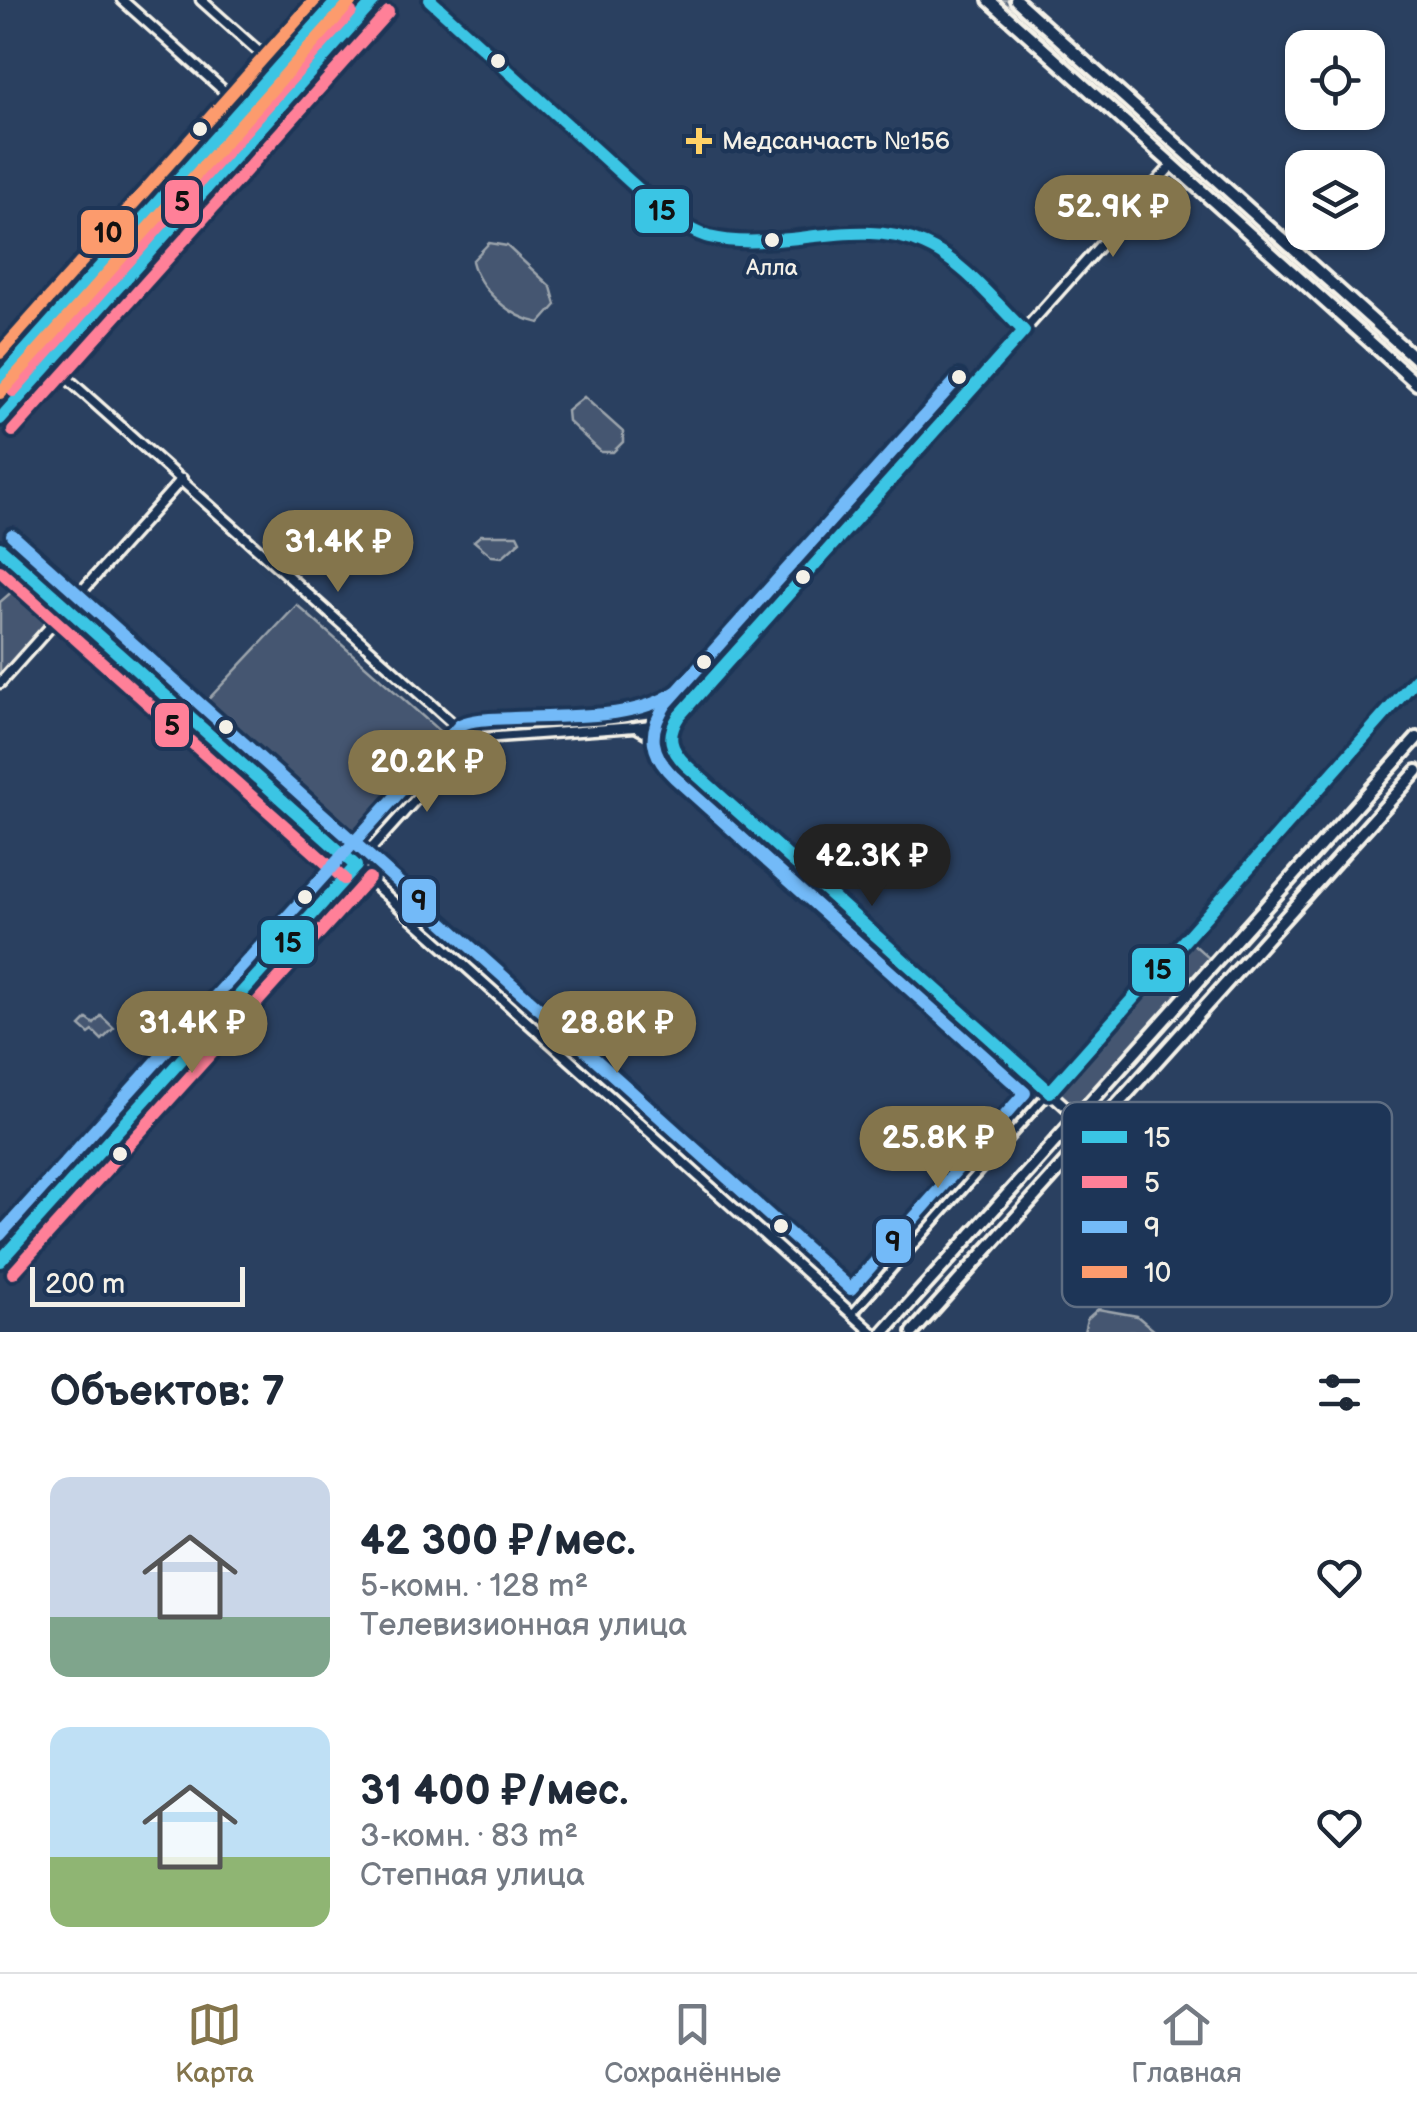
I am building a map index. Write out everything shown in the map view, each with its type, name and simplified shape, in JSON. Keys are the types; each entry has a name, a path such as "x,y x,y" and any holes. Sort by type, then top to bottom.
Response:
{"main road":[{"path":"0,379 324,14 338,0 346,12 360,17"},
{"path":"0,419 376,0"},
{"path":"989,0 1417,384"},
{"path":"1016,0 1417,360"},
{"path":"324,14 340,19 346,33"},
{"path":"1101,99 1112,86"},
{"path":"206,147 202,156 206,166 215,171 225,168"},
{"path":"184,173 200,176 204,192"},
{"path":"1212,198 1224,184"},
{"path":"1089,1102 1417,738"},
{"path":"1120,1102 1417,771"},
{"path":"884,1332 1062,1132"},
{"path":"914,1332 1062,1167"},
{"path":"946,1262 963,1277"}],"street":[{"path":"122,0 242,107"},
{"path":"200,0 276,68"},
{"path":"430,0 668,216 692,231 727,240 880,235 908,239 942,255 1024,331"},
{"path":"670,751 668,734 679,716 1173,164"},
{"path":"50,364 470,738"},
{"path":"0,683 182,479"},
{"path":"0,548 872,1332"},
{"path":"852,1314 1417,678"},
{"path":"0,1261 470,738 635,727 679,716"},
{"path":"635,727 654,736 1062,1103"}],"shaded area":[{"path":"996,0 1011,0 1103,83 1103,90 1096,90"},
{"path":"1117,96 1215,189 1206,189 1111,103 1110,97"},
{"path":"1225,195 1417,365 1417,378 1221,202"},
{"path":"489,243 507,246 551,287 556,305 540,323 508,309 482,282 472,261"},
{"path":"584,397 623,432 623,442 613,452 601,452 568,421 567,411"},
{"path":"481,535 517,535 520,541 502,557 492,556 474,541"},
{"path":"15,589 51,622 0,679 0,602"},
{"path":"297,605 445,736 354,834 204,704"},
{"path":"1191,942 1209,958 1081,1102 1069,1102 1057,1092"},
{"path":"101,1016 114,1028 102,1040 80,1026 87,1019 94,1024"},
{"path":"1098,1309 1137,1316 1156,1332 1084,1332 1087,1319"}],"transit line":[{"name":"10","path":"0,353 315,0"},
{"name":"15","path":"0,379 338,0"},
{"name":"10","path":"0,393 352,0"},
{"name":"15","path":"0,419 375,0"},
{"name":"15","path":"430,0 668,216 688,228 709,237 736,241 845,233 899,236 925,245 953,262 1024,331 679,716 671,736 673,748 686,765 1050,1092 1416,679"},
{"name":"5","path":"13,391 351,12"},
{"name":"5","path":"13,431 388,12"},
{"name":"9","path":"12,535 851,1289 1025,1093 674,777 660,760 654,733 666,704 959,377"},
{"name":"15","path":"0,548 356,866 0,1261"},
{"name":"5","path":"0,571 344,879"},
{"name":"9","path":"0,1235 460,725 486,719 619,712 676,692"},
{"name":"5","path":"13,1273 369,878"}],"place":[{"name":"Медсанчасть №156","path":"699,141"},
{"name":"Алла","path":"772,240"}]}
